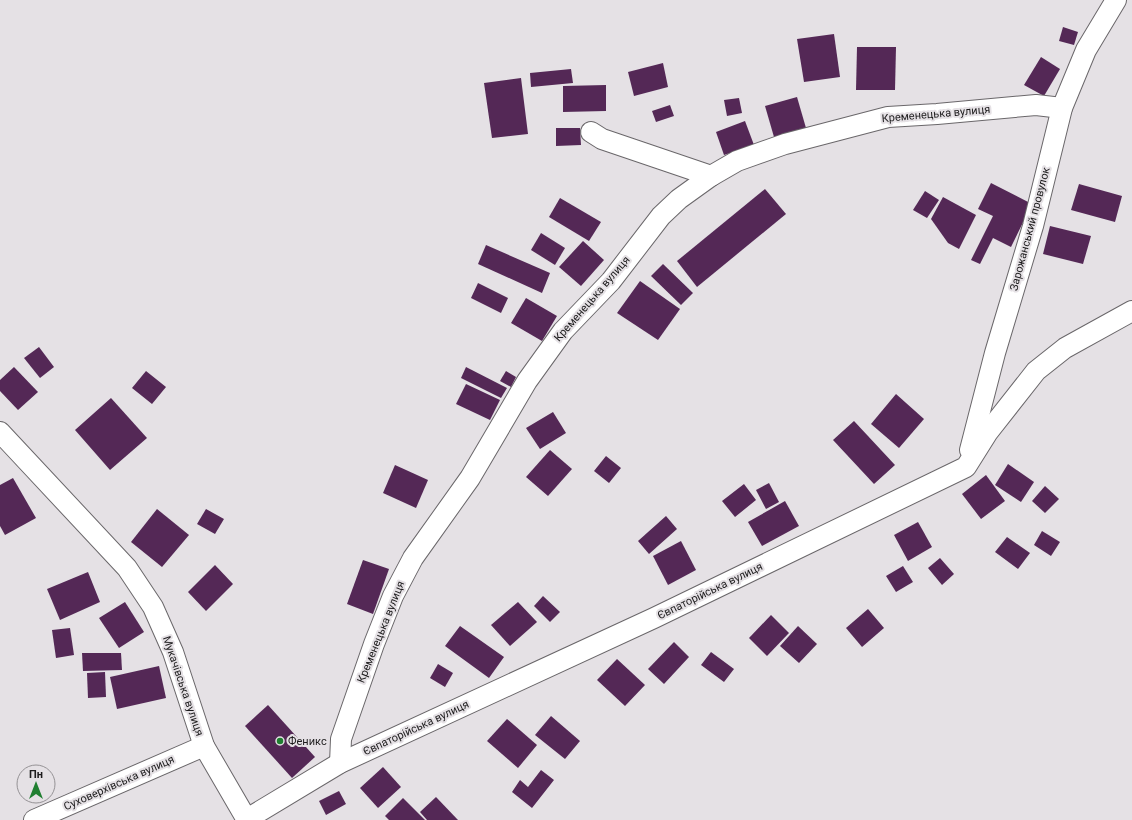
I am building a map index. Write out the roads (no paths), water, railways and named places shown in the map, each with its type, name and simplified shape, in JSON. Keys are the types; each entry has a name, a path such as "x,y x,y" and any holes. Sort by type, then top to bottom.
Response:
{"street":[{"name":"Зарожанський провулок","path":"966,467 995,353 1033,226 1062,108 1086,50 1116,0"},
{"name":"Кременецька вулиця","path":"340,763 340,739 393,596 413,558 470,478 527,381 563,331 611,281 661,216 679,199 711,176 737,161 785,144 888,117 1036,105 1062,108"},
{"path":"591,132 602,139 711,176"},
{"path":"966,467 988,432 1036,371 1065,348 1132,310"},
{"name":"Мукачівська вулиця","path":"0,432 127,568 153,607 173,652 204,746 247,819"},
{"name":"Євпаторійська вулиця","path":"247,819 340,763 654,618 966,467"},
{"name":"Суховерхівська вулиця","path":"34,820 204,746"}],"place":[{"name":"Феникс","path":"280,741"}]}
